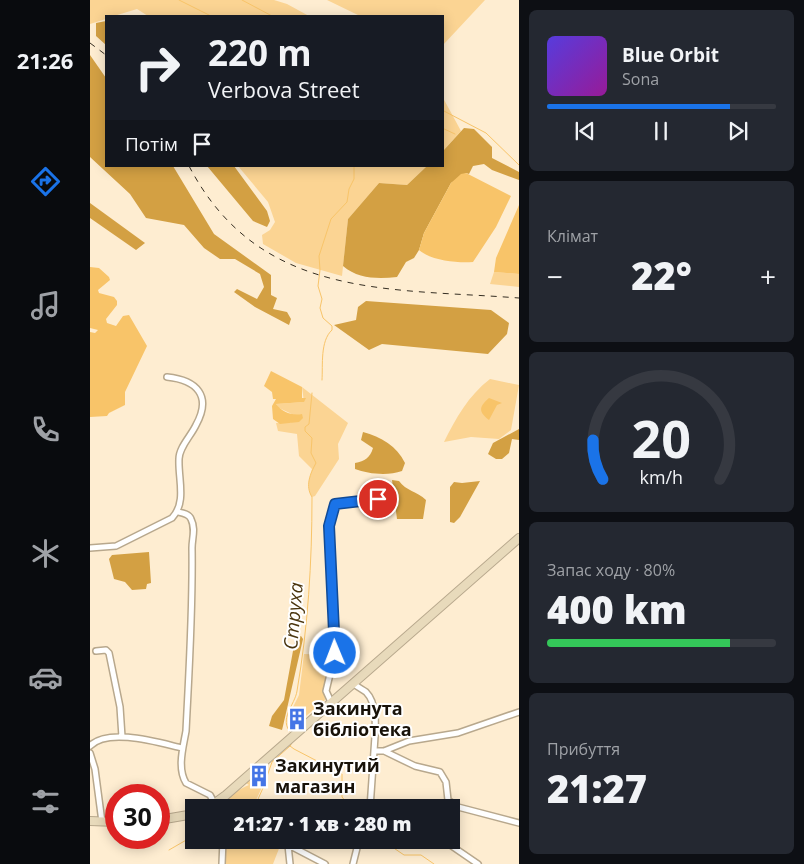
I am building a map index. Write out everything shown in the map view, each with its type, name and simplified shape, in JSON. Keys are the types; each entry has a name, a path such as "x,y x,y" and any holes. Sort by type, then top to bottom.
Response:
{"street":[{"path":"90,548 116,546 172,518 178,512 181,488 180,452 197,424 203,400 202,395 191,383 181,378 167,376"},
{"path":"331,702 326,691 336,641 329,526 335,504 378,499"},
{"path":"178,512 189,515 194,533 186,724 182,748 182,774 186,783 202,790 210,799"},
{"path":"223,799 293,735 519,538"},
{"path":"96,651 106,650 109,653 120,707 122,737"},
{"path":"353,683 370,698 375,724 371,799"},
{"path":"374,751 384,751 409,741 458,733 519,712"},
{"path":"90,746 96,742 122,737 142,738 182,748"},
{"path":"384,751 414,766 440,772 446,782 448,800 458,807 519,823"},
{"path":"90,754 95,769 102,822 90,821"},
{"path":"170,818 185,816"},
{"path":"222,864 223,849"},
{"path":"288,849 290,864"},
{"path":"296,849 325,864"},
{"path":"354,864 357,849"},
{"path":"456,849 478,864"}],"shaded area":[{"path":"90,0 274,0 287,4 307,15 146,15 137,9 117,15 105,15 105,19 90,24"},
{"path":"327,0 485,0 444,44 444,15 358,15"},
{"path":"105,21 105,44 96,36 96,23"},
{"path":"90,55 105,77 105,167 174,167 214,234 271,275 271,295 277,298 273,309 287,312 291,319 289,325 255,307 234,292 237,289 257,299 264,287 260,274 235,259 220,259 204,248 184,225 146,218 130,194 90,157"},
{"path":"444,100 461,131 444,150"},
{"path":"464,128 474,129 492,147 492,158 519,172 519,180 492,170 484,164 473,166 469,174 466,173 451,183 424,233 419,250 414,258 406,262 397,277 362,276 343,266 348,219 379,183 407,185 426,167 444,167 444,150"},
{"path":"208,167 235,167 267,211 270,221 267,227 253,221"},
{"path":"239,167 426,167 407,185 379,183 348,219 342,276 296,263 263,244 262,235 270,230 275,222 268,202"},
{"path":"466,173 511,196 496,227 473,262 452,262 424,254 419,250 424,233 451,183 461,174"},
{"path":"90,203 145,243 136,250 90,218"},
{"path":"519,205 519,274 494,272 496,258"},
{"path":"90,267 99,268 109,277 110,280 98,290 99,293 114,297 117,301 117,305 106,319 107,323 116,326 123,316 129,315 147,346 125,392 125,405 109,413 107,416 90,417 90,332 95,333 98,330 90,328"},
{"path":"494,272 519,274 519,287 490,284"},
{"path":"366,301 491,310 509,323 507,334 488,354 382,344 369,350 334,325 356,320 358,307"},
{"path":"271,371 302,387 302,398 306,398 304,402 276,404 287,413 302,414 303,418 299,422 280,424 273,419 272,406 276,399 273,399 272,392 264,386"},
{"path":"490,379 519,385 511,430 499,439 471,437 444,442 469,400"},
{"path":"302,387 348,423 338,444 339,459 315,496 312,497 309,480 312,469 299,456 297,434 278,431 276,423 291,423 294,415 279,408 276,404 304,402"},
{"path":"489,398 502,403 497,405 489,420 481,409"},
{"path":"519,429 519,440 512,439 509,453 502,459 496,459 488,454 493,443"},
{"path":"363,432 382,440 398,452 405,463 402,471 391,474 378,474 355,469 355,463 367,458 373,448 361,440"},
{"path":"392,480 399,481 426,500 423,519 397,519"},
{"path":"480,481 460,517 454,523 450,522 450,487 454,482"},
{"path":"149,552 151,583 147,584 146,589 132,590 125,582 114,579 109,559 112,555"},
{"path":"301,636 303,639 282,730 269,726 272,716 284,700 295,640"},
{"path":"304,654 333,655 324,690 325,700 306,716 293,707 299,695"},
{"path":"250,779 262,787 257,799 228,799 249,785 246,783"},
{"path":"226,849 279,849 273,864 225,864"}],"waterway":[{"path":"179,0 209,15"},
{"path":"242,0 270,15"},
{"path":"444,111 486,133 519,165"},
{"path":"444,129 455,134"},
{"name":"Струха","path":"322,380 324,347 332,326 323,318 320,308 322,299 318,286 319,256 331,219 347,202 349,189 354,179 354,167"},
{"name":"Струха","path":"291,733 287,728 286,722 297,691 307,619 310,571 312,497 309,484 310,476 316,463 311,453 312,438 305,431 305,427 309,424 312,393"},
{"name":"Струха","path":"295,738 290,746 342,774 342,797 344,799"},
{"path":"264,785 272,762 290,746"},
{"path":"258,799 263,788"},
{"path":"169,850 185,841"},
{"name":"Струха","path":"395,849 404,855 421,855 434,864"}],"railway":[{"path":"90,43 105,54"},
{"path":"190,167 218,210 252,242 290,264 332,278 376,287 519,298"}],"place":[{"name":"Закинута бібліотека","path":"297,719"},
{"name":"Закинутий магазин","path":"259,776"}],"route":[{"path":"335,653 336,641 329,526 335,504 378,499"}]}
